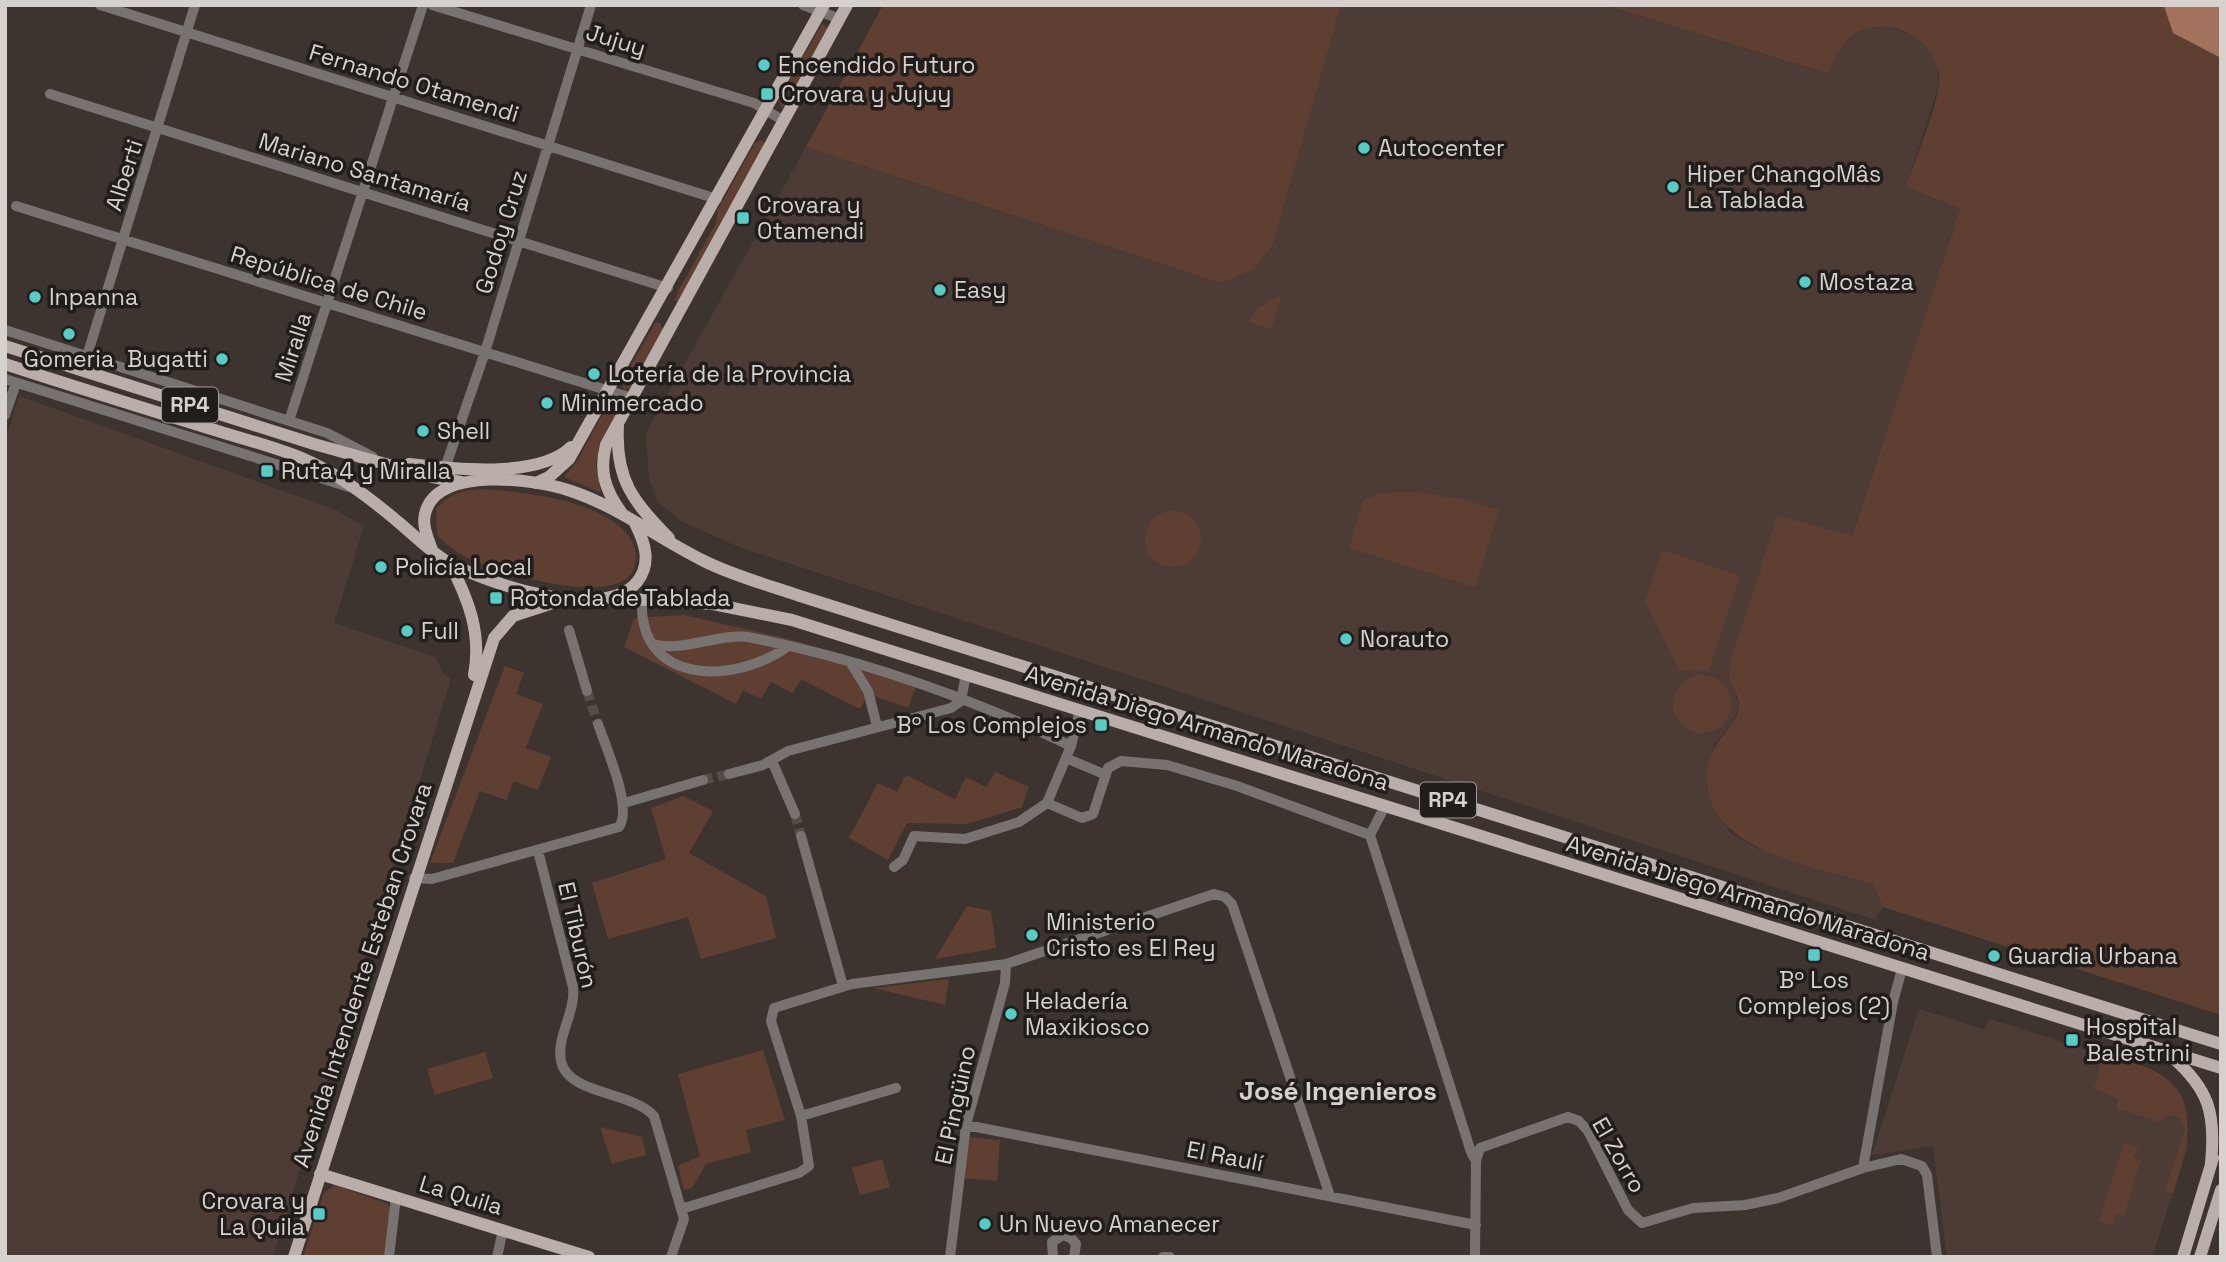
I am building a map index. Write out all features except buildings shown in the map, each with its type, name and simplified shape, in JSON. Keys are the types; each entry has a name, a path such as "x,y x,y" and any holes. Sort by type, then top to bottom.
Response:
{"main road":[{"path":"622,514 610,494 601,467 606,445 847,5"},
{"path":"536,483 561,468 582,438 823,8"},
{"name":"RP4","path":"5,346 314,444 381,460 432,477 461,482 536,483 572,491 622,514 635,523"},
{"name":"RP4","path":"5,364 295,456 350,487 385,511 449,562 499,583 566,599 615,598"},
{"path":"618,423 617,462 623,478 648,516 679,548"},
{"path":"381,460 476,470 541,463 560,457 582,438"},
{"path":"432,550 424,523 429,504 442,491 461,482"},
{"path":"615,598 635,584 645,566 648,516"},
{"path":"635,523 646,554"},
{"name":"Avenida Diego Armando Maradona","path":"635,523 730,572 813,600 2221,1044"},
{"name":"Avenida Intendente Esteban Crovara","path":"449,562 463,589 474,624 477,662 470,705"},
{"name":"Avenida Diego Armando Maradona","path":"615,598 698,602 760,611 2221,1068"},
{"name":"Avenida Intendente Esteban Crovara","path":"294,1257 414,878 494,638 505,622 529,608 566,599"},
{"path":"2165,1051 2189,1072 2207,1099 2214,1128 2211,1163"},
{"path":"2183,1257 2221,1135"},
{"name":"La Quila","path":"320,1174 589,1257"},
{"path":"2200,1257 2221,1190"}],"street":[{"name":"Fernando Otamendi","path":"100,5 717,199"},
{"name":"Alberti","path":"87,356 195,5"},
{"name":"Miralla","path":"289,421 424,5"},
{"name":"Jujuy","path":"432,5 767,109 784,121"},
{"name":"Godoy Cruz","path":"445,468 485,352 591,5"},
{"path":"803,5 823,8 840,19"},
{"name":"Mariano Santamaría","path":"50,94 668,288"},
{"name":"República de Chile","path":"16,206 632,398"},
{"path":"5,330 327,433 381,460"},
{"path":"5,379 350,487"},
{"path":"5,415 16,383"},
{"path":"642,600 642,627 653,644 680,666 713,673 753,666 787,647"},
{"path":"569,630 587,691"},
{"path":"653,644 675,647 720,638 748,637 913,681 961,701 1006,715 1071,746"},
{"path":"852,664 868,691 877,726"},
{"path":"729,774 772,761 789,751 951,708 961,701 966,674"},
{"path":"894,867 903,860 914,836 938,835 965,839 1019,822 1047,803 1068,759 1080,710"},
{"path":"414,878 432,879 614,830 624,818 624,803 598,724"},
{"path":"1068,759 1106,775"},
{"path":"772,761 795,814"},
{"path":"1047,803 1087,818 1093,814 1108,768 1121,761 1167,765 1237,786 1370,835"},
{"path":"624,803 703,780"},
{"path":"1385,806 1370,835 1476,1161 1475,1257"},
{"path":"801,836 843,986"},
{"name":"El Tiburón","path":"538,851 573,987 573,1007 560,1051 565,1072 574,1081 641,1105 654,1116 684,1224 671,1257"},
{"path":"681,1209 805,1170 810,1160 801,1116 771,1013 780,1005 843,986 1006,964 1214,894 1230,900 1330,1196"},
{"name":"El Pingüino","path":"950,1257 966,1125 1005,983 1006,964"},
{"path":"1863,1168 1893,1002 1902,969"},
{"path":"801,1116 896,1088"},
{"name":"El Zorro","path":"1476,1161 1480,1147 1486,1144 1554,1120 1573,1118 1588,1131 1628,1210 1643,1223 1693,1208 1745,1205 1778,1198 1863,1168 1908,1159 1922,1166 1927,1175 1937,1257"},
{"name":"El Raulí","path":"966,1125 1476,1225"},
{"path":"389,1257 397,1197"},
{"path":"497,1257 503,1230"},
{"path":"1053,1257 1052,1242 1063,1235 1076,1244 1074,1257"},
{"path":"1163,1257 1170,1257"}],"shaded area":[{"path":"883,5 1341,5 1273,244 1254,269 1220,283 806,147"},
{"path":"1341,5 1605,5 1828,74 1837,51 1848,39 1866,28 1888,27 1916,36 1936,59 1939,84 1906,187 1960,209 1851,537 1778,515 1735,691 1739,707 1731,725 1714,744 1707,777 1708,794 1717,814 1731,833 1754,847 1873,884 1883,907 1875,920 739,547 681,521 658,502 649,480 646,433 806,147 1220,283 1273,244"},
{"path":"1605,5 2221,5 2221,1015 1883,907 1873,884 1820,870 1761,849 1737,834 1718,815 1708,791 1709,762 1739,707 1729,676 1730,661 1777,515 1852,536 1960,209 1906,187 1930,119 1939,83 1937,67 1930,52 1906,32 1875,27 1860,31 1840,48 1829,74"},
{"path":"2221,5 2221,58 2173,33 2164,6"},
{"path":"822,24 829,28 785,107 781,108 779,99"},
{"path":"760,140 765,143 681,300 675,301 716,223 718,209 755,143"},
{"path":"1282,295 1271,329 1249,322 1256,309"},
{"path":"656,322 660,323 663,330 632,388 624,390 621,382"},
{"path":"19,396 336,510 364,526 334,623 435,657 443,673 451,679 273,1257 5,1257 5,441"},
{"path":"616,398 621,405 599,451 596,465 601,493 564,477 578,460 610,400"},
{"path":"483,489 569,502 611,520 626,533 635,549 636,561 632,572 627,578 613,585 574,587 506,572 462,555 437,535 436,509 457,493"},
{"path":"1416,492 1466,500 1499,510 1475,587 1349,548 1363,500 1381,493"},
{"path":"1167,511 1179,511 1189,515 1197,523 1201,539 1197,555 1189,563 1179,567 1167,567 1157,563 1149,555 1145,545 1145,533 1149,523 1157,515"},
{"path":"1662,550 1740,576 1709,670 1680,671 1645,601"},
{"path":"684,615 785,638 919,678 908,708 868,694 860,709 801,679 793,693 771,682 761,699 743,690 736,704 624,647 634,618"},
{"path":"505,666 524,673 516,694 543,704 526,748 551,757 538,790 514,781 506,800 480,791 453,863 430,863"},
{"path":"1702,675 1713,677 1726,688 1731,704 1729,715 1718,728 1702,733 1691,731 1678,720 1673,704 1675,693 1686,680"},
{"path":"995,772 1029,787 1022,807 967,824 907,823 888,860 849,838 878,783 897,792 906,775 955,799 966,777 986,787"},
{"path":"683,796 713,811 689,853 766,896 776,938 701,959 688,917 608,939 592,883 666,859 651,808"},
{"path":"967,906 991,911 996,948 935,959"},
{"path":"949,979 945,1005 873,988"},
{"path":"1919,1009 1984,1029 1990,1019 2148,1069 2172,1083 2185,1110 2188,1146 2152,1257 1947,1257 1933,1146 1872,1155"},
{"path":"763,1050 785,1120 746,1130 751,1152 706,1164 692,1188 684,1190 678,1166 700,1156 678,1074"},
{"path":"485,1052 493,1078 435,1095 427,1069"},
{"path":"2103,1055 2160,1074 2174,1085 2182,1099 2188,1130 2173,1194 2165,1191 2185,1130 2181,1120 2175,1116 2167,1116 2159,1122 2116,1108 2119,1099 2094,1088"},
{"path":"600,1127 642,1137 646,1155 612,1164"},
{"path":"965,1137 1000,1140 997,1181 961,1178"},
{"path":"2124,1142 2138,1147 2134,1158 2141,1160 2124,1216 2116,1214 2112,1226 2099,1221"},
{"path":"882,1159 890,1187 860,1195 852,1168"},
{"path":"335,1185 388,1204 391,1210 385,1257 303,1257 324,1193"}],"tunnel":[{"path":"587,691 598,724"},
{"path":"703,780 729,774"},
{"path":"795,814 801,836"}],"place":[{"name":"Encendido Futuro","path":"764,65"},
{"name":"Crovara y Jujuy","path":"767,94"},
{"name":"Autocenter","path":"1364,148"},
{"name":"Hiper ChangoMâs La Tablada","path":"1673,187"},
{"name":"Crovara y Otamendi","path":"743,218"},
{"name":"Mostaza","path":"1805,282"},
{"name":"Easy","path":"940,290"},
{"name":"Inpanna","path":"35,297"},
{"name":"Gomeria","path":"69,334"},
{"name":"Bugatti","path":"222,359"},
{"name":"Lotería de la Provincia","path":"594,374"},
{"name":"Minimercado","path":"547,403"},
{"name":"Shell","path":"423,431"},
{"name":"Ruta 4 y Miralla","path":"267,471"},
{"name":"Policía Local","path":"381,567"},
{"name":"Rotonda de Tablada","path":"496,598"},
{"name":"Full","path":"407,631"},
{"name":"Norauto","path":"1346,639"},
{"name":"Bº Los Complejos","path":"1101,725"},
{"name":"Ministerio Cristo es El Rey","path":"1032,935"},
{"name":"Bº Los Complejos (2)","path":"1814,955"},
{"name":"Guardia Urbana","path":"1994,956"},
{"name":"Heladería Maxikiosco","path":"1011,1014"},
{"name":"Hospital Balestrini","path":"2072,1040"},
{"name":"Crovara y La Quila","path":"319,1214"},
{"name":"Un Nuevo Amanecer","path":"985,1224"}],"district":[{"name":"José Ingenieros","path":"1338,1091"}]}
